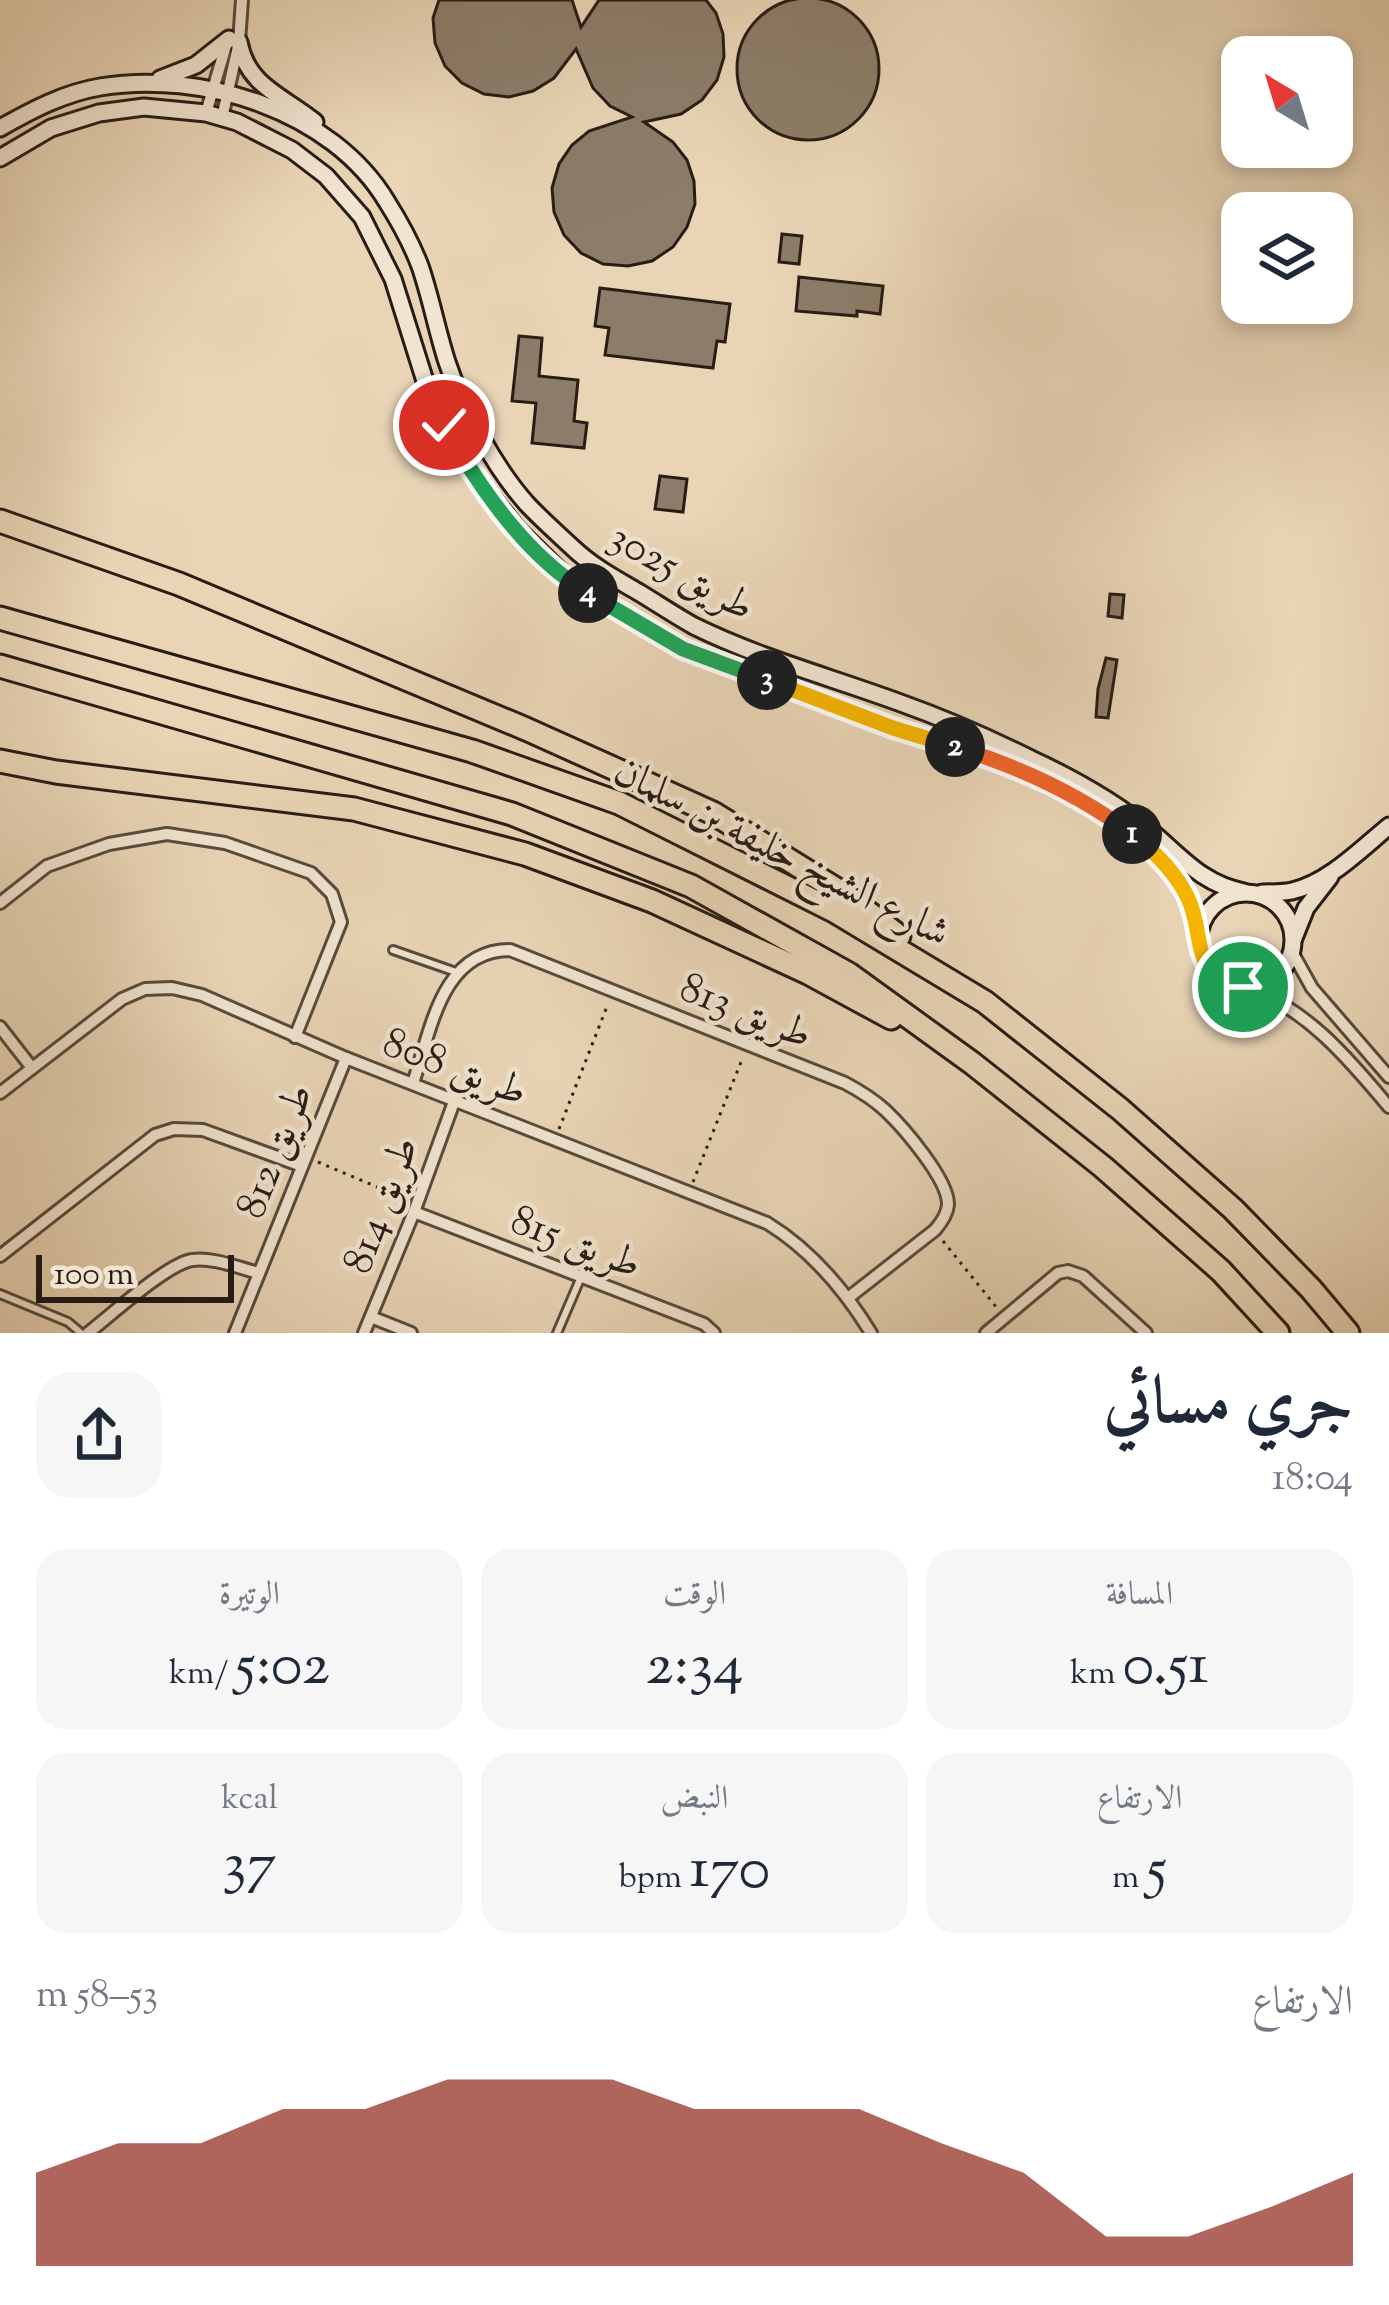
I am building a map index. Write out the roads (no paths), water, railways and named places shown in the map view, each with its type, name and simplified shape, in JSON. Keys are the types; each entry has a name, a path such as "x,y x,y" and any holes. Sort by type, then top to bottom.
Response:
{"highway":[{"path":"7,525 179,584 526,728 713,813 844,894 985,1002"},
{"name":"شارع الشيخ خليفة بن سلمان","path":"0,618 472,751 620,802 834,910 985,1002 1120,1109 1234,1209 1348,1333"},
{"name":"شارع الشيخ خليفة بن سلمان","path":"0,666 512,814 691,886 849,974 971,1063 1120,1182 1221,1271 1278,1333"},
{"path":"0,761 354,809 525,854 652,901 808,973 971,1063"}],"street":[{"path":"214,116 242,0"},
{"path":"155,81 196,65 234,40"},
{"path":"234,40 248,70 311,118 346,154"},
{"name":"طريق 3025","path":"0,128 45,103 97,87 155,81 221,90 310,128 346,154 386,200 419,263 448,365 490,452 526,502 604,573 694,625 1033,759 1114,804 1208,880 1251,893"},
{"name":"طريق 3025","path":"0,158 51,128 99,113 144,107 214,116 292,150 326,176 362,218 393,279 425,381 470,470 518,530 571,582 683,649 867,718 999,760 1103,812 1173,873 1192,908 1199,944"},
{"path":"683,649 694,625"},
{"path":"867,718 876,694"},
{"path":"935,741 944,721"},
{"path":"1389,826 1304,887 1229,896 1216,903 1200,928 1199,944 1213,974 1278,1000 1316,1029 1389,1106"},
{"path":"0,903 47,866 110,844 167,834 225,843 311,873 332,894 341,922 295,1037"},
{"path":"1243,987 1268,982 1279,974 1306,908 1345,861"},
{"path":"1251,893 1272,899 1283,909 1312,988 1389,1076"},
{"name":"طريق 813","path":"456,972 480,955 510,950 845,1083 872,1099 895,1119 945,1190 948,1204 935,1230 848,1298"},
{"path":"412,1083 456,972"},
{"name":"طريق 808","path":"0,1093 122,999 145,988 202,995 346,1058 753,1216 815,1260 871,1333"},
{"path":"0,1027 32,1067"},
{"name":"طريق 812","path":"235,1333 346,1058"},
{"name":"طريق 814","path":"364,1333 455,1099"},
{"path":"0,1256 155,1136 174,1129 203,1130 303,1162"},
{"name":"طريق 815","path":"415,1208 704,1324 714,1333"},
{"path":"85,1333 191,1260 259,1274"},
{"path":"986,1333 1068,1270 1083,1276 1146,1333"},
{"path":"370,1317 411,1333"}],"lane":[{"path":"394,950 456,972"},
{"path":"557,1333 580,1276"},
{"path":"0,1294 85,1333"}]}
